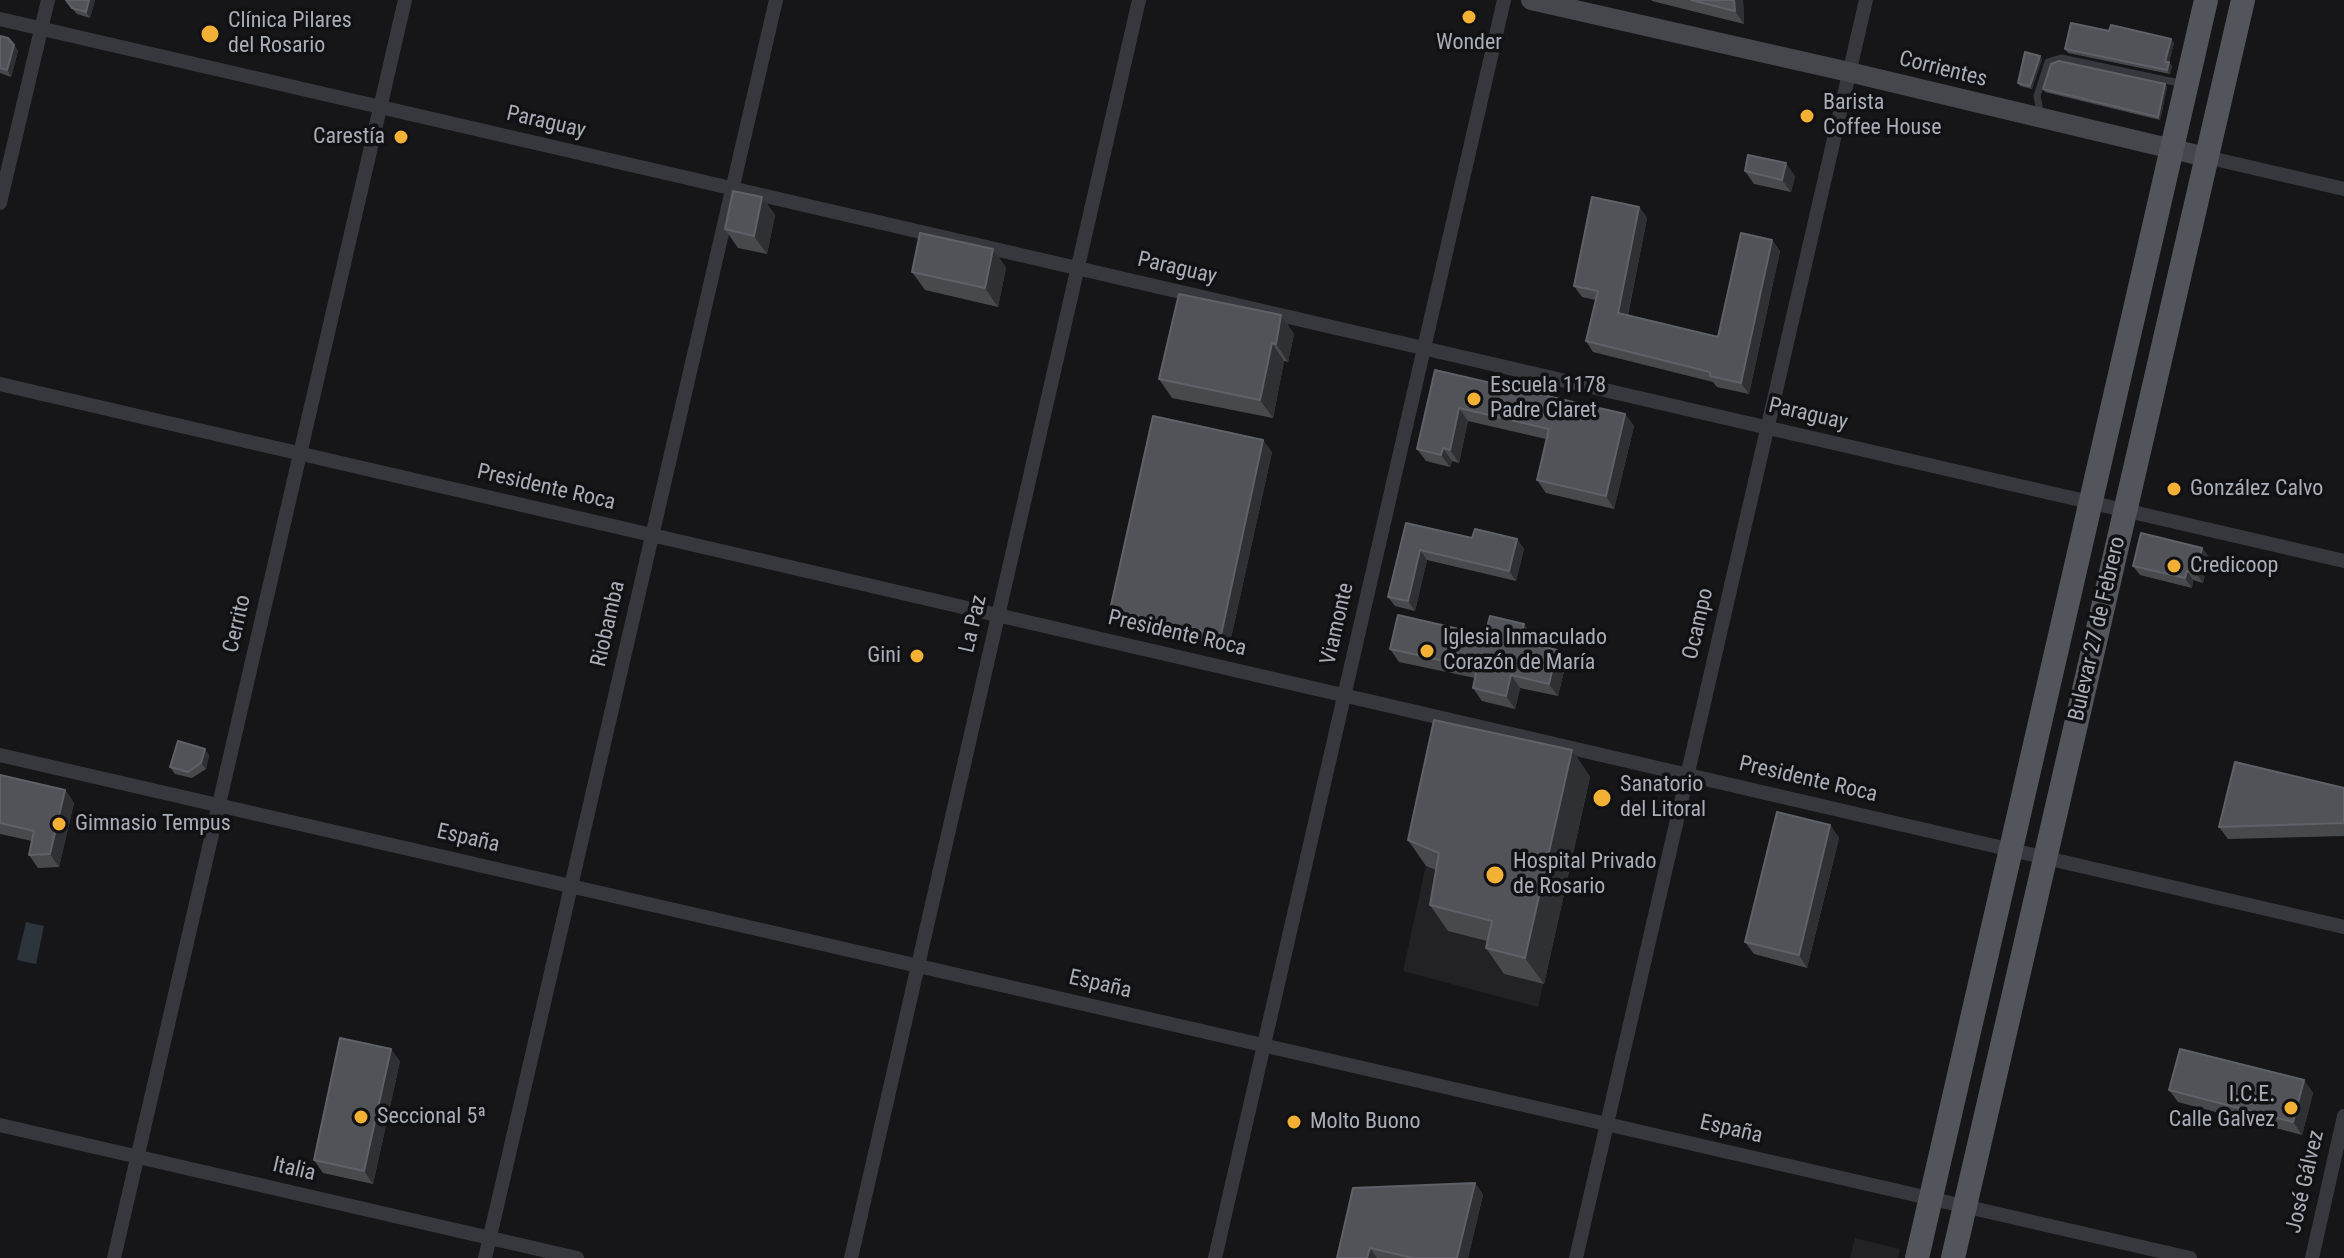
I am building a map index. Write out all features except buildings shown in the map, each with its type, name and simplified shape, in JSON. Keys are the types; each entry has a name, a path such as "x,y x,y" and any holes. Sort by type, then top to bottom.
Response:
{"main road":[{"name":"Corrientes","path":"1531,0 2206,157"},
{"name":"Bulevar 27 de Febrero","path":"1917,1258 2206,0"},
{"name":"Bulevar 27 de Febrero","path":"1953,1258 2243,0"}],"street":[{"path":"0,203 48,0"},
{"name":"Cerrito","path":"114,1258 405,0"},
{"name":"Riobamba","path":"485,1258 776,0"},
{"name":"La Paz","path":"851,1258 1139,0"},
{"name":"Viamonte","path":"1215,1258 1504,0"},
{"name":"Ocampo","path":"1576,1258 1866,0"},
{"name":"Paraguay","path":"0,19 2344,561"},
{"name":"Corrientes","path":"2206,157 2344,189"},
{"name":"Presidente Roca","path":"0,384 2344,927"},
{"name":"España","path":"0,755 2190,1258"},
{"name":"José Gálvez","path":"2312,1258 2344,1116"},
{"name":"Italia","path":"0,1125 577,1258"}],"lane":[{"path":"2042,118 2037,96 2048,62 2061,58 2186,85"}],"shaded area":[{"name":"Hospital Privado de Rosario","path":"1452,746 1590,777 1538,1007 1403,971"},
{"path":"26,922 44,926 36,964 17,960"},
{"path":"1855,1238 1900,1249 1898,1258 1850,1258"}],"place":[{"name":"Wonder","path":"1469,17"},
{"name":"Clínica Pilares del Rosario","path":"210,34"},
{"name":"Barista Coffee House","path":"1807,116"},
{"name":"Carestía","path":"401,137"},
{"name":"Escuela 1178 Padre Claret","path":"1474,399"},
{"name":"González Calvo","path":"2174,489"},
{"name":"Credicoop","path":"2174,566"},
{"name":"Iglesia Inmaculado Corazón de María","path":"1427,651"},
{"name":"Gini","path":"917,656"},
{"name":"Sanatorio del Litoral","path":"1602,798"},
{"name":"Gimnasio Tempus","path":"59,824"},
{"name":"Hospital Privado de Rosario","path":"1495,875"},
{"name":"I.C.E. Calle Galvez","path":"2291,1108"},
{"name":"Seccional 5ª","path":"361,1117"},
{"name":"Molto Buono","path":"1294,1122"}]}
